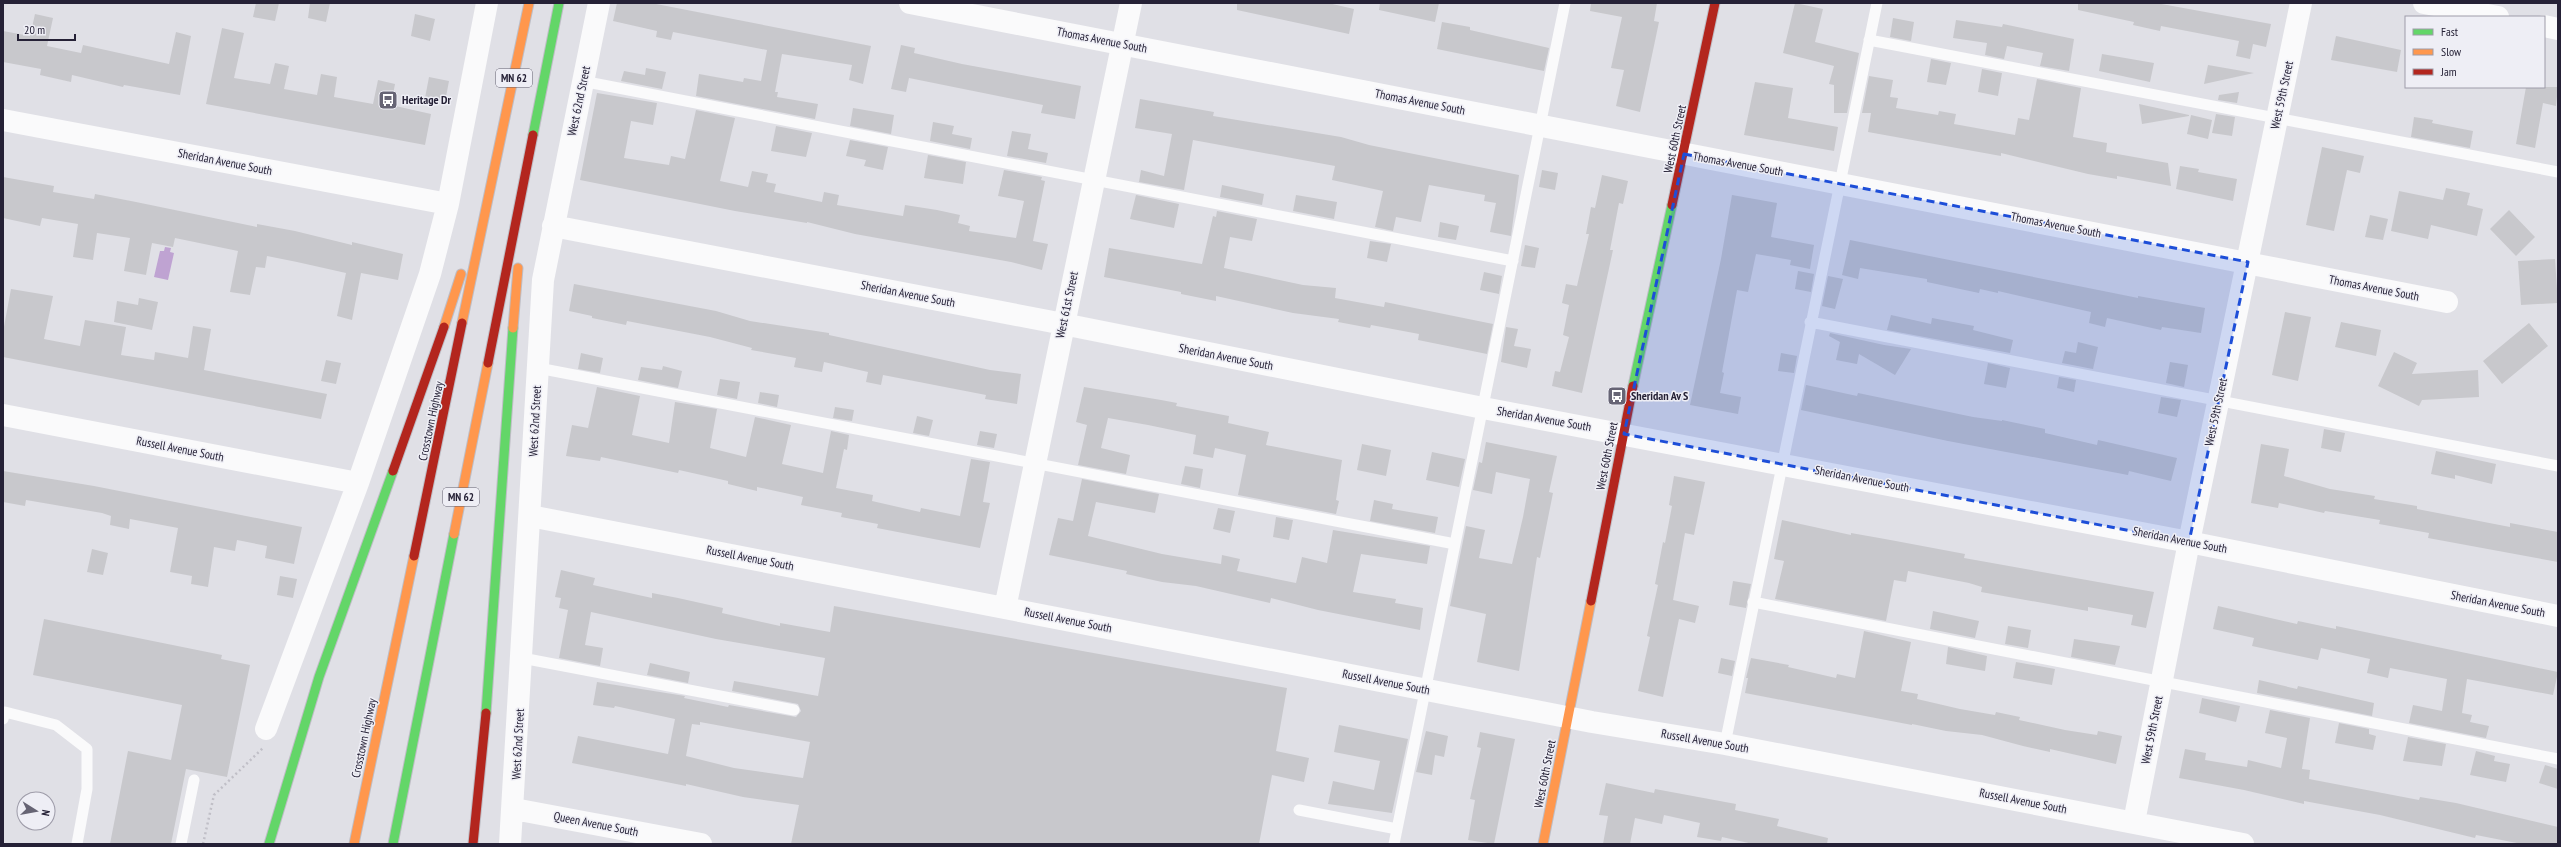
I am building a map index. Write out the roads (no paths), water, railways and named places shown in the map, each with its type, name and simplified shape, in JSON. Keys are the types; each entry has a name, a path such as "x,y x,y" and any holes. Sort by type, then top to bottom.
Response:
{"main road":[{"name":"Crosstown Highway","path":"354,844 529,3"},
{"name":"MN 62","path":"393,844 559,3"},
{"name":"West 60th Street","path":"1543,844 1624,434 1716,3"},
{"path":"473,844 490,678 510,359 529,150"},
{"path":"269,844 318,677 439,344 499,152"}],"street":[{"path":"266,737 358,483 430,274 448,204 487,3"},
{"name":"West 62nd Street","path":"510,844 514,809 543,280 582,81 599,3"},
{"name":"Thomas Avenue South","path":"910,3 1684,154 1839,182 2447,302"},
{"name":"West 61st Street","path":"1005,608 1063,324 1094,182 1121,44 1131,3"},
{"name":"West 59th Street","path":"2134,822 2189,542 2301,3"},
{"path":"2424,3 2493,16"},
{"path":"2545,26 2558,28"},
{"name":"Sheridan Avenue South","path":"3,120 448,204"},
{"name":"Sheridan Avenue South","path":"553,226 1063,324 1483,408 2189,542 2558,616"},
{"name":"Russell Avenue South","path":"3,415 358,483"},
{"name":"Russell Avenue South","path":"530,516 1426,690 1725,744 2243,844"},
{"name":"Queen Avenue South","path":"514,809 701,844"}],"lane":[{"path":"1394,844 1565,3"},
{"path":"1725,744 1876,3"},
{"path":"1869,40 2558,172"},
{"path":"582,81 1094,182 1513,261"},
{"path":"1810,322 2558,466"},
{"path":"538,368 1455,544"},
{"path":"1753,602 2161,683 2558,759"},
{"path":"522,658 794,710"},
{"path":"4,711 56,725 87,749 87,789 77,844"},
{"path":"181,844 194,780"},
{"path":"1299,810 1397,829"}],"place":[{"name":"Heritage Dr","path":"388,100"},
{"name":"Sheridan Av S","path":"1617,396"}]}
